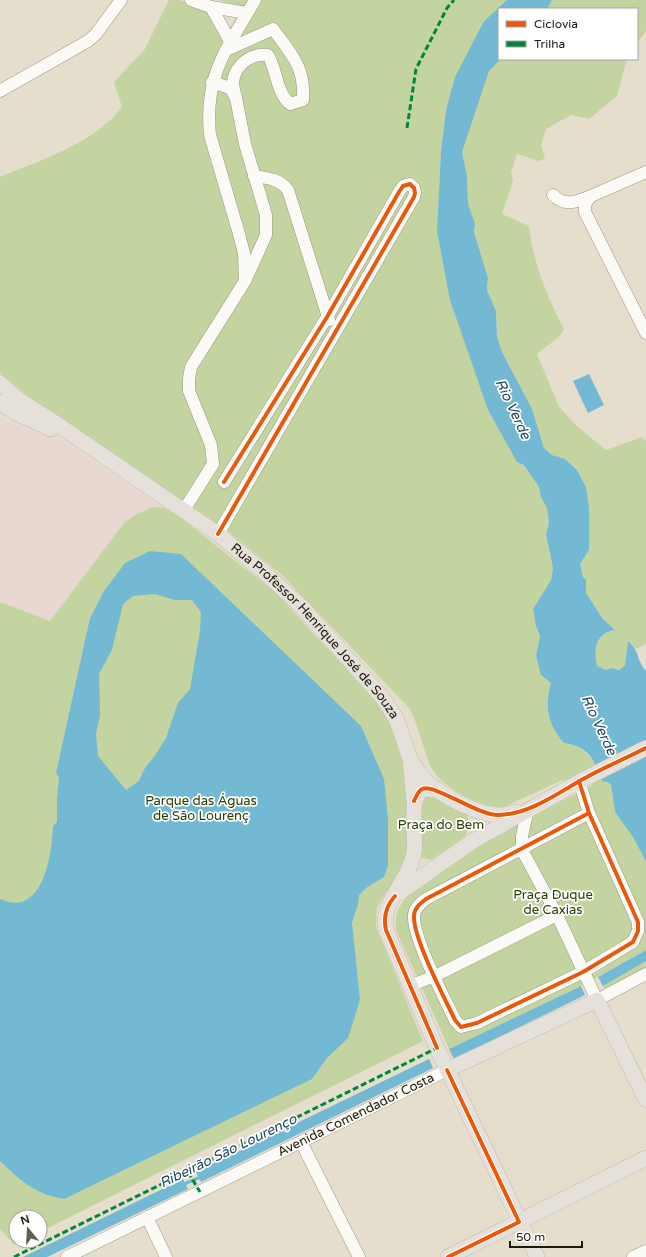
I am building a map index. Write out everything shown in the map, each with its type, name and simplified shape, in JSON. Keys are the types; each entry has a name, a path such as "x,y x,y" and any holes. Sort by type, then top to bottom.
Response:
{"main road":[{"name":"Rua Professor Henrique José de Souza","path":"0,382 19,400 48,418 218,534 264,572 301,606 381,696 396,718 410,759 414,801"},
{"name":"Rua Professor Henrique José de Souza","path":"0,402 23,416 83,443"},
{"path":"395,896 473,841 582,779 646,748"},
{"path":"410,759 423,778 438,790 480,812 499,815 528,809"},
{"path":"438,790 423,789 414,801 414,856 406,877 388,906 384,921 388,936 409,986 447,1070 537,1257"},
{"path":"472,808 478,826 473,841"},
{"path":"414,856 426,864 436,866"},
{"path":"597,1000 646,1100"},
{"name":"Avenida Comendador Costa","path":"447,1070 597,1000"},
{"path":"448,1257 646,1158"}],"street":[{"path":"0,91 88,41 96,34 121,0"},
{"path":"191,0 211,7 248,13"},
{"path":"245,281 244,253 210,135 208,120 212,82 228,46 255,0"},
{"path":"211,7 228,46"},
{"path":"184,510 213,464 211,445 189,391 191,367 245,281 266,235 266,215 246,144 233,82 244,61 256,55 268,55 286,100 290,104 303,100 304,83 296,60 273,29 228,46"},
{"path":"212,82 230,88 236,98"},
{"path":"553,195 559,200 573,204 646,172"},
{"path":"254,176 272,178 280,182 288,190 327,317 334,331"},
{"path":"218,534 334,331 414,197 415,193 412,185 410,184 403,186 398,192 327,317 224,482"},
{"path":"590,196 585,204 585,212 646,333"},
{"path":"0,402 19,400"},
{"path":"582,779 589,813 638,922 638,931 633,942 583,972 477,1023 461,1027 455,1020 435,976 417,930 413,914 417,906 426,899 522,850 589,813"},
{"path":"528,809 522,836 522,850 557,915 597,1000"},
{"path":"409,986 435,976 557,915"},
{"name":"Avenida Comendador Costa","path":"597,1000 646,974"},
{"name":"Avenida Comendador Costa","path":"67,1257 447,1070"},
{"path":"301,1142 359,1257"},
{"path":"147,1217 166,1257"},
{"path":"633,1257 646,1251"}],"shaded area":[{"path":"0,418 71,446 165,508 153,507 96,559 50,621 0,602"}],"green space":[{"path":"169,0 178,0 209,9 223,40 242,8 219,0 507,0 484,21 446,110 441,151 438,213 477,374 488,410 539,487 541,497 547,508 549,523 546,534 553,568 551,580 533,609 536,626 540,636 536,656 541,675 551,683 548,700 550,714 564,743 584,750 597,767 570,780 560,781 504,807 495,807 484,804 462,795 442,781 430,765 409,708 283,576 230,533 29,397 0,373 0,177 66,149 97,131 111,120 122,107 114,82 145,49"},
{"path":"552,0 646,0 646,31 638,42 638,8 548,8"},
{"path":"500,60 627,60 617,96 589,119 571,115 546,129 541,145 545,159 538,161 517,154 511,172 513,181 502,214 529,226 537,266 564,329 555,340 537,354 559,407 578,427 606,450 642,437 646,441 646,644 637,649 628,641 625,665 619,670 611,668 606,670 597,666 595,648 597,643 603,635 615,630 603,619 586,593 586,581 583,577 580,564 589,550 586,487 577,470 565,459 552,455 544,448 532,409 502,352 497,336 496,311 487,290 488,278 474,232 475,224 468,203 467,176 462,152 489,71"},
{"name":"Parque das Águas de São Lourenç","path":"153,507 165,508 185,521 276,593 392,718 408,780 408,860 399,877 386,892 377,907 376,927 423,1041 48,1228 48,1209 8,1209 8,1238 0,1229 0,602 50,621 124,523 137,514"},
{"name":"Praça Duque de Caxias","path":"601,779 611,785 615,812 633,837 646,862 646,950 581,986 449,1049 396,930 396,919 400,906 410,894 479,846 511,826 592,786 591,783"},
{"name":"Praça do Bem","path":"426,792 466,813 470,824 465,837 431,860 418,856 418,804"},
{"path":"646,961 646,968 604,989 603,986"}],"water":[{"path":"507,0 552,0 548,8 498,8"},
{"name":"Rio Verde","path":"498,8 498,60 500,60 489,71 462,152 467,176 468,203 475,224 474,232 488,278 487,290 496,311 497,336 502,352 532,409 544,448 552,455 565,459 577,470 586,487 589,508 589,550 580,564 583,577 586,580 586,593 603,619 615,630 604,634 597,643 595,654 597,666 606,670 611,668 619,670 625,665 628,641 635,648 640,662 646,671 646,862 633,837 615,812 611,785 602,781 593,760 585,751 564,743 551,722 548,700 551,683 541,675 536,656 540,636 536,626 533,609 551,580 553,568 546,534 549,523 547,508 541,497 539,487 524,465 517,462 488,410 450,300 437,231 441,151 446,110 455,77 484,21"},
{"path":"589,374 604,405 588,413 573,381"},
{"name":"Parque das Águas de São Lourenç","path":"150,551 181,554 361,726 384,779 388,819 388,866 384,877 366,888 359,895 358,904 352,923 360,1000 348,1038 327,1058 312,1079 64,1199 45,1194 29,1186 0,1161 0,899 15,903 26,900 35,892 47,867 53,826 57,822 59,777 56,773 90,618 104,591 125,563","holes":["155,594 175,600 192,600 201,612 200,631 190,689 178,703 166,738 145,768 139,781 126,790 98,756 96,733 100,715 99,674 112,650 123,604 133,596"]},
{"path":"646,950 646,961 603,986 598,977"},
{"path":"581,986 585,995 454,1059 449,1049"},
{"path":"429,1059 433,1068 201,1182 196,1172"},
{"path":"183,1179 188,1189 47,1257 23,1257 39,1249 48,1249 48,1245"}],"waterway":[{"name":"Ribeirão São Lourenço","path":"182,1185 203,1176"}],"marked path":[{"path":"407,128 416,69 447,8 454,0"},
{"path":"14,1257 437,1048"},
{"path":"188,1172 200,1192"}],"cycle path":[{"path":"218,534 414,197 414,188 410,184 403,186 399,192 327,317 224,482"},
{"path":"414,801 417,794 422,789 428,788 480,811 499,815 511,814 533,807 593,774 646,748"},
{"path":"579,781 589,813 638,922 638,931 633,942 583,972 477,1023 461,1027 455,1020 437,983 418,938 414,916 416,908 426,899 589,813"},
{"path":"395,896 389,904 386,912 386,930 437,1048"},
{"path":"447,1070 519,1222 448,1257"}]}
